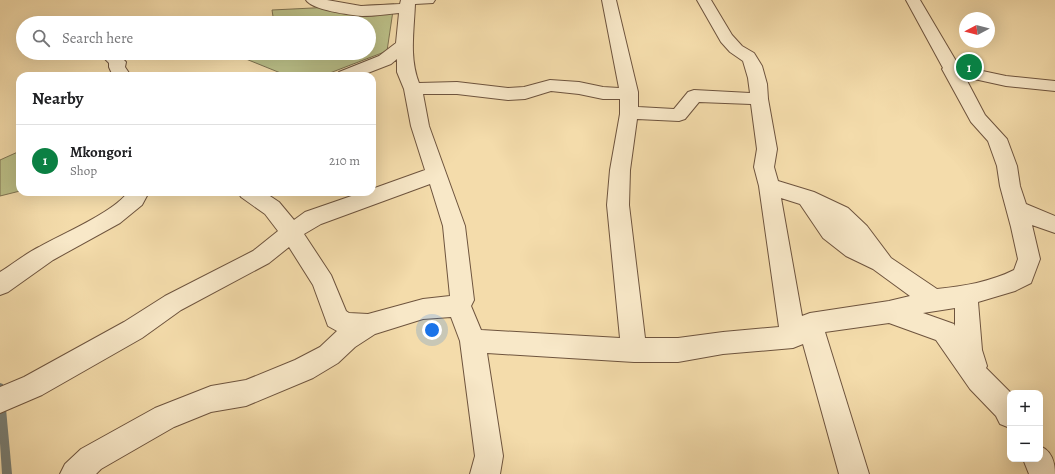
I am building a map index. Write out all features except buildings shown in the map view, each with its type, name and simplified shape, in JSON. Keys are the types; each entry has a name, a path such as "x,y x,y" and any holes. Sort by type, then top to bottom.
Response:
{"street":[{"path":"313,0 329,6 361,12 428,0"},
{"path":"609,0 629,92 629,114 620,170 618,205 634,350"},
{"path":"704,0 717,23 736,49 749,57 760,93 758,99 767,149 764,166 801,330 854,474"},
{"path":"473,341 634,350 678,350 801,330 889,312 934,300 966,296 1007,284 1023,276 1029,259 1022,227 1010,186 1007,166 997,140 978,118 966,92 951,69 932,30 913,0"},
{"path":"411,3 404,45 406,72 413,89 420,126 454,226 462,300 459,306 473,341 489,456 485,474"},
{"path":"355,72 385,60 404,45"},
{"path":"116,60 118,62 117,67 120,72"},
{"path":"951,69 1006,81 1055,86"},
{"path":"413,89 457,88 508,94 525,93 550,85 614,94 629,92"},
{"path":"629,114 642,113 679,115 694,96 758,99"},
{"path":"376,196 436,174"},
{"path":"769,186 807,198 840,214 859,232 883,265 934,300"},
{"path":"0,285 45,254 99,225 120,211 138,196"},
{"path":"254,196 272,208 292,232 323,282 337,318 346,324 354,323 368,325"},
{"path":"0,400 33,386 133,330 173,303 261,257 292,232 314,218 375,196"},
{"path":"1016,209 1055,225"},
{"path":"966,296 969,350 979,380"},
{"path":"75,474 91,459 165,417 211,399 246,393 304,369 329,355 346,339 368,325 423,309 459,306"},
{"path":"889,312 945,332 979,380 1007,409"},
{"path":"1039,462 1046,474"}],"green space":[{"path":"394,4 387,51 376,55 376,16 273,16 272,10"},
{"path":"248,60 364,60 332,72 278,72"},
{"path":"16,153 16,192 0,196 0,160"}],"waterway":[{"path":"0,387 7,474"}],"place":[{"name":"Mkongori","path":"969,67"}]}
